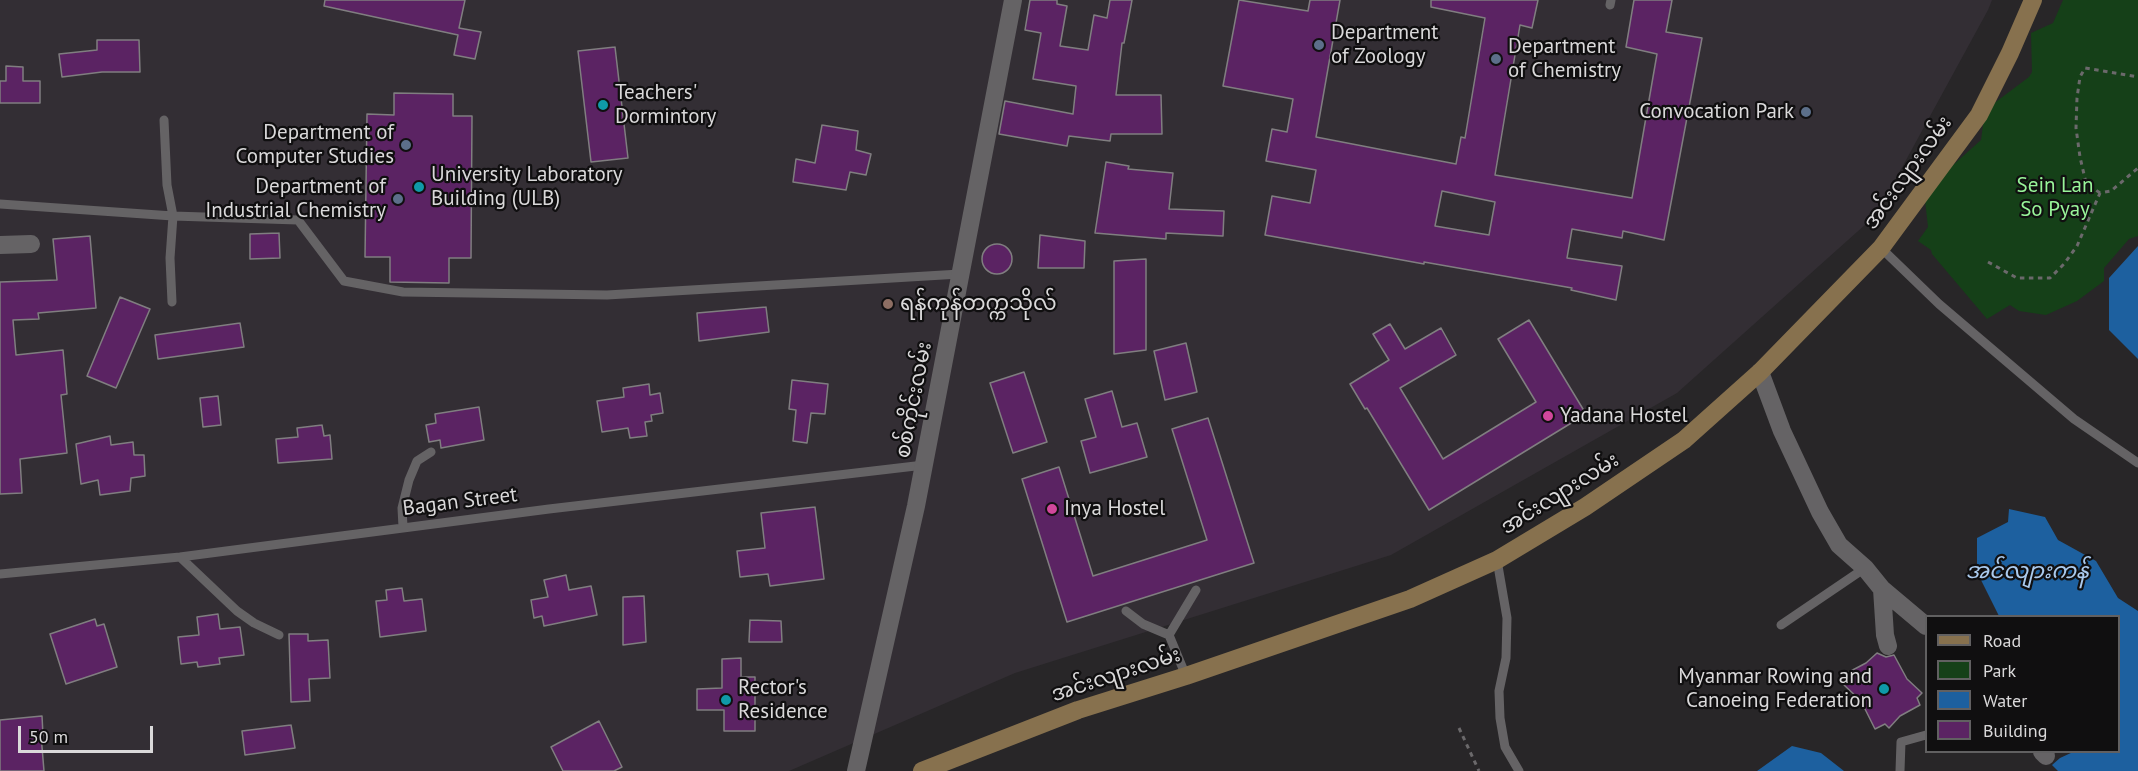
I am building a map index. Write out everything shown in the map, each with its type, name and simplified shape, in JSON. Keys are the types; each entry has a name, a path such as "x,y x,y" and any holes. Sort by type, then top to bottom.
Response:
{"main road":[{"name":"အင်းလျားလမ်း","path":"922,771 970,750 1078,710 1186,676 1410,599 1497,560 1585,507 1684,440 1760,372 1881,248 1979,115 2010,53 2032,0"}],"street":[{"name":"စစ်ကိုင်းလမ်း","path":"856,771 924,465 1012,0"},
{"path":"0,245 31,244"},
{"path":"1760,372 1782,431 1820,512 1839,545 1865,568 1882,589 1925,625"},
{"path":"1882,589 1885,635 1888,646"}],"lane":[{"path":"164,120 167,185 173,216 170,258 172,302"},
{"path":"0,204 173,216 298,220 344,281 403,292 607,295 960,274"},
{"path":"1881,248 1939,303 2074,419 2138,463"},
{"path":"403,527 402,508 417,461 431,452"},
{"name":"Bagan Street","path":"0,574 136,559 180,557 403,527 924,465"},
{"path":"180,557 237,611 254,623 279,634"},
{"path":"1497,560 1507,618 1506,658 1499,691 1500,718 1505,747 1519,771"},
{"path":"1780,625 1865,568"},
{"path":"1169,635 1196,590"},
{"path":"1126,611 1143,624 1169,635 1186,676"},
{"path":"1900,771 1901,742 1925,735"}],"path":[{"path":"2100,194 2086,183 2080,157 2076,128 2079,78 2085,68 2138,77"},
{"path":"2100,194 2111,191 2138,168"},
{"path":"1988,262 2017,278 2050,278 2077,246 2100,194"},
{"path":"1459,728 1479,771"}],"shaded area":[{"name":"ရန်ကုန်တက္ကသိုလ်","path":"0,0 1992,0 1876,215 1677,393 1391,555 1015,673 789,771 0,771"}],"green space":[{"name":"Sein Lan So Pyay","path":"2063,0 2138,0 2138,236 2129,239 2104,268 2104,281 2077,301 2046,315 2019,311 2010,305 1987,319 1931,250 1918,241 1928,227 1924,191 1981,140 1985,110 2029,77 2032,72 2031,33 2053,23"}],"water":[{"path":"2138,246 2138,359 2109,330 2109,278"},
{"name":"အင်လျားကန်","path":"2009,509 2045,517 2058,540 2096,561 2118,598 2138,611 2138,771 2058,771 2052,765 2071,753 2120,753 2120,615 1998,615 1977,572 1977,538 2008,522"},
{"path":"1792,746 1821,753 1844,771 1757,771"}],"building":[{"path":"325,0 465,0 459,28 481,32 475,59 454,55 458,35 324,6"},
{"path":"1030,0 1057,0 1057,4 1067,6 1060,46 1088,50 1094,15 1107,18 1110,0 1132,0 1124,43 1122,43 1116,95 1161,95 1162,134 1111,134 1110,141 1069,136 1067,146 999,134 1005,101 1073,114 1076,86 1033,79 1041,33 1025,30"},
{"path":"1239,0 1308,11 1310,0 1340,0 1316,137 1456,164 1461,137 1465,138 1485,18 1431,7 1431,0 1538,0 1532,28 1520,25 1495,175 1632,198 1657,54 1626,47 1634,0 1672,0 1666,32 1702,38 1664,240 1623,231 1622,238 1572,229 1567,258 1622,266 1616,300 1571,290 1572,288 1265,235 1272,196 1310,203 1316,170 1266,161 1272,129 1287,132 1293,99 1223,86","holes":["1442,191 1495,202 1489,235 1435,226"]},
{"path":"97,40 139,40 140,72 102,72 62,77 59,54 97,50"},
{"name":"Teachers' Dormintory","path":"615,47 628,158 591,162 578,51"},
{"path":"6,66 23,67 23,81 40,81 40,103 0,103 0,81 6,81"},
{"name":"University Laboratory Building (ULB)","path":"394,93 453,94 453,116 472,116 471,258 449,258 449,283 390,282 390,257 365,257 367,114 394,115"},
{"path":"822,125 858,131 856,150 871,154 866,175 850,172 846,190 793,182 796,159 815,163"},
{"path":"1106,162 1129,166 1128,169 1173,173 1169,209 1224,211 1223,236 1166,233 1166,239 1095,233"},
{"path":"279,233 280,258 250,259 250,234"},
{"path":"1040,235 1085,241 1084,268 1038,268"},
{"path":"90,236 96,308 38,313 39,319 13,320 16,355 63,350 67,394 61,395 67,453 20,459 22,493 0,494 0,282 57,280 53,239"},
{"path":"997,244 1003,245 1011,253 1011,265 1003,273 997,274 991,273 983,265 982,259 983,253 991,245"},
{"path":"1146,259 1146,350 1114,354 1114,261"},
{"path":"120,297 150,309 116,388 87,376"},
{"path":"766,307 769,332 699,341 697,313"},
{"name":"Yadana Hostel","path":"1529,320 1586,414 1429,510 1350,384 1389,360 1373,334 1390,324 1405,349 1441,328 1456,355 1400,388 1443,459 1536,402 1498,339"},
{"path":"240,323 244,347 158,359 155,335"},
{"path":"1186,343 1197,392 1165,400 1154,351"},
{"path":"1024,372 1047,442 1013,453 990,383"},
{"path":"792,380 828,384 825,414 811,413 807,443 793,441 796,410 789,409"},
{"path":"649,384 650,395 660,393 663,413 651,415 652,421 645,422 647,436 630,438 628,428 602,432 597,401 624,397 623,388"},
{"path":"1112,391 1122,427 1137,423 1147,457 1090,473 1081,441 1096,437 1085,399"},
{"path":"218,396 221,425 203,427 200,398"},
{"path":"479,407 484,440 441,448 440,440 429,442 426,425 436,423 435,414"},
{"name":"Inya Hostel","path":"1208,418 1254,563 1067,622 1022,479 1059,467 1093,576 1207,540 1172,429"},
{"path":"322,425 324,436 330,435 332,459 278,463 276,439 298,437 297,428"},
{"path":"110,436 111,445 133,442 134,455 144,455 145,476 131,478 130,491 100,495 98,480 81,484 76,444"},
{"path":"815,507 824,579 770,586 768,574 740,577 737,551 765,548 761,513"},
{"path":"566,575 569,590 591,586 597,615 544,626 542,616 534,618 531,600 548,597 544,580"},
{"path":"402,588 404,601 422,599 426,631 380,637 376,601 387,600 386,590"},
{"path":"644,596 646,642 623,645 623,597"},
{"path":"218,614 220,629 240,627 244,655 219,658 220,664 198,667 197,662 181,664 178,637 199,635 197,617"},
{"path":"95,619 97,626 104,624 117,667 66,684 50,634"},
{"path":"750,620 781,621 782,642 749,642"},
{"path":"289,634 308,634 308,641 328,640 330,678 309,679 310,701 291,702"},
{"name":"Myanmar Rowing and Canoeing Federation","path":"1877,653 1886,657 1894,655 1907,679 1922,693 1917,698 1920,705 1900,716 1889,728 1885,724 1875,729 1861,701 1844,685 1850,679 1847,673 1866,663"},
{"name":"Rector's Residence","path":"741,658 741,677 755,677 755,731 724,731 724,710 697,710 697,689 722,688 722,659"},
{"path":"42,716 44,771 0,771 0,720"},
{"path":"599,721 622,767 614,771 563,771 551,747"},
{"path":"291,725 295,748 245,755 242,731"}],"place":[{"name":"Department of Zoology","path":"1319,45"},
{"name":"Department of Chemistry","path":"1496,59"},
{"name":"Teachers' Dormintory","path":"603,105"},
{"name":"Convocation Park","path":"1806,112"},
{"name":"Department of Computer Studies","path":"406,145"},
{"name":"University Laboratory Building (ULB)","path":"419,187"},
{"name":"Department of Industrial Chemistry","path":"398,199"},
{"name":"ရန်ကုန်တက္ကသိုလ်","path":"888,304"},
{"name":"Yadana Hostel","path":"1548,416"},
{"name":"Inya Hostel","path":"1052,509"},
{"name":"Myanmar Rowing and Canoeing Federation","path":"1884,689"},
{"name":"Rector's Residence","path":"726,700"}]}
